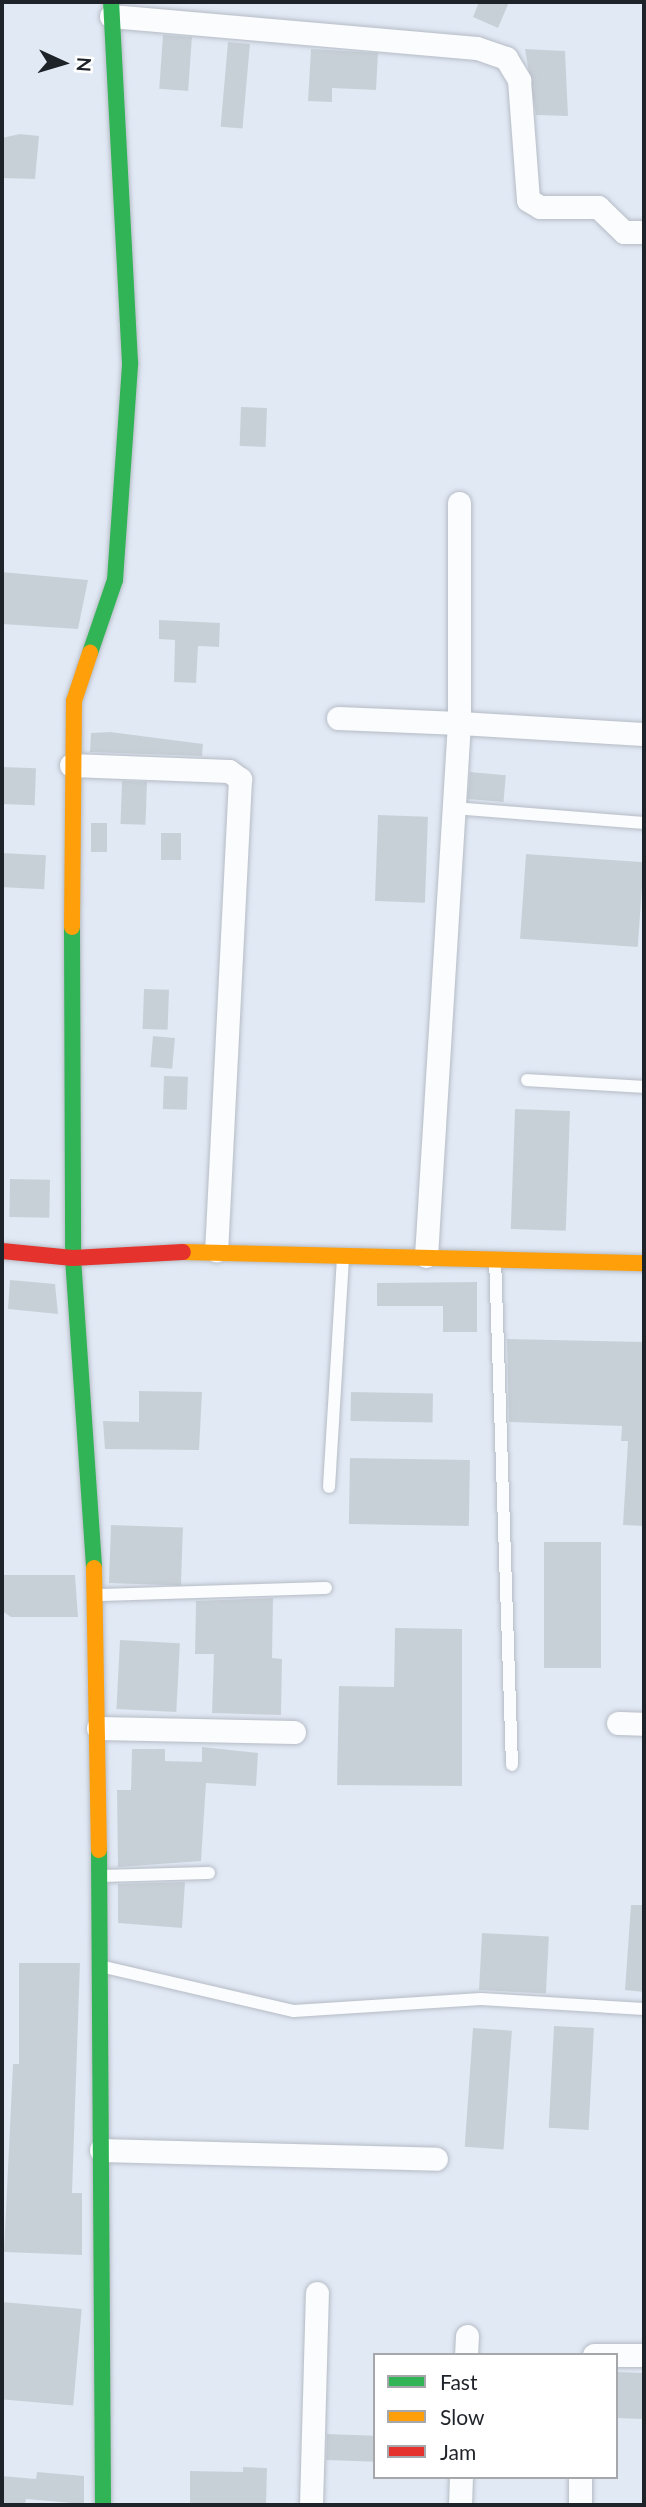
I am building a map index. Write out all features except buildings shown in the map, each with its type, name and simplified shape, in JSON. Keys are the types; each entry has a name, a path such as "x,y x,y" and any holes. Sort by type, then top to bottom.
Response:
{"street":[{"path":"103,2505 96,1595 73,1258 71,765 74,701 115,580 130,363 111,9 477,48 506,58 519,80 528,200 540,206 598,207 624,232 644,232"},
{"path":"426,1256 459,723 459,503"},
{"path":"338,718 644,734"},
{"path":"71,765 229,771 240,779 216,1251"},
{"path":"2,1251 73,1258 216,1251 644,1263"},
{"path":"618,1723 644,1724"},
{"path":"98,1728 294,1732"},
{"path":"101,2150 436,2159"},
{"path":"311,2505 317,2293"},
{"path":"618,2355 644,2355"},
{"path":"460,2505 461,2479"},
{"path":"580,2479 580,2505"}],"lane":[{"path":"453,808 644,823"},
{"path":"527,1080 644,1087"},
{"path":"330,1487 344,1254"},
{"path":"495,1258 512,1765"},
{"path":"96,1595 326,1588"},
{"path":"99,1876 209,1873"},
{"path":"100,1966 294,2011 481,1999 644,2009"}],"traffic: fast":[{"path":"90,653 115,580 130,363 111,2"},
{"path":"72,927 73,1258 94,1568"},
{"path":"99,1850 103,2505"}],"traffic: slow":[{"path":"72,927 74,701 90,653"},
{"path":"183,1252 644,1263"},
{"path":"94,1568 99,1850"}],"traffic: jam":[{"path":"2,1251 73,1258 183,1252"}]}
